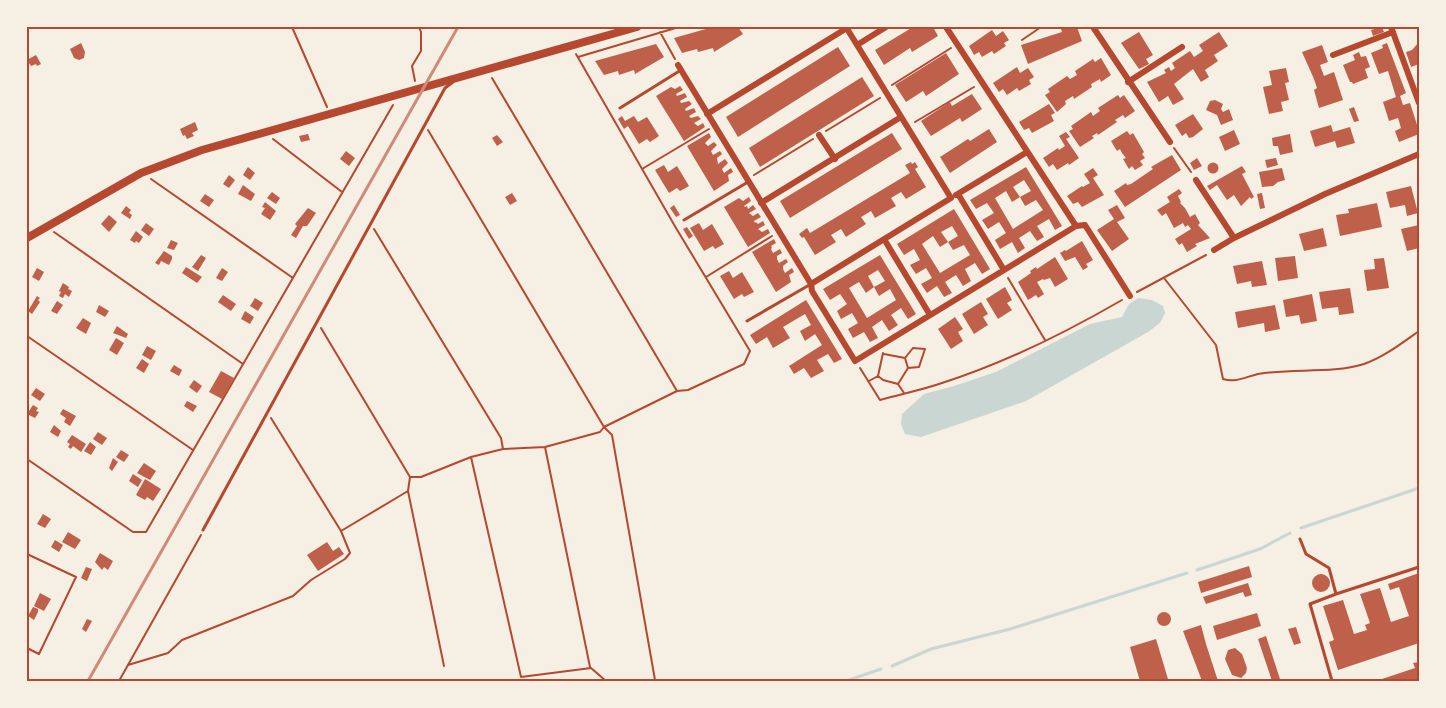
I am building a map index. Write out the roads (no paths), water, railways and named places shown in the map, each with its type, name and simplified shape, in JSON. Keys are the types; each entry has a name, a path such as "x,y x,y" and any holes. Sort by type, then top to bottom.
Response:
{"street":[{"path":"27,238 141,173 202,150 637,27"},
{"path":"857,45 886,27"},
{"path":"946,27 1076,226"},
{"path":"1093,27 1170,142"},
{"path":"707,114 846,28 951,198"},
{"path":"1333,55 1392,30 1419,103"},
{"path":"1128,82 1182,47"},
{"path":"680,68 855,361 1076,226 1085,225 1130,296"},
{"path":"761,202 901,117"},
{"path":"819,135 835,159"},
{"path":"811,284 1027,152"},
{"path":"1214,250 1325,194 1419,154"},
{"path":"1196,180 1234,238"},
{"path":"958,194 1004,270"},
{"path":"884,239 930,315"}],"lane":[{"path":"620,108 680,68"},
{"path":"204,530 445,88 457,78"},
{"path":"684,220 748,182"},
{"path":"747,321 811,284"},
{"path":"1300,539 1306,554 1329,568 1336,594"},
{"path":"1332,681 1310,604 1419,567"}],"waterway":[{"path":"1301,528 1419,488"},
{"path":"1197,570 1260,549 1290,533"},
{"path":"892,666 931,649 1010,629 1187,573"},
{"path":"846,681 881,669"}],"railway":[{"path":"88,681 458,27"}]}
